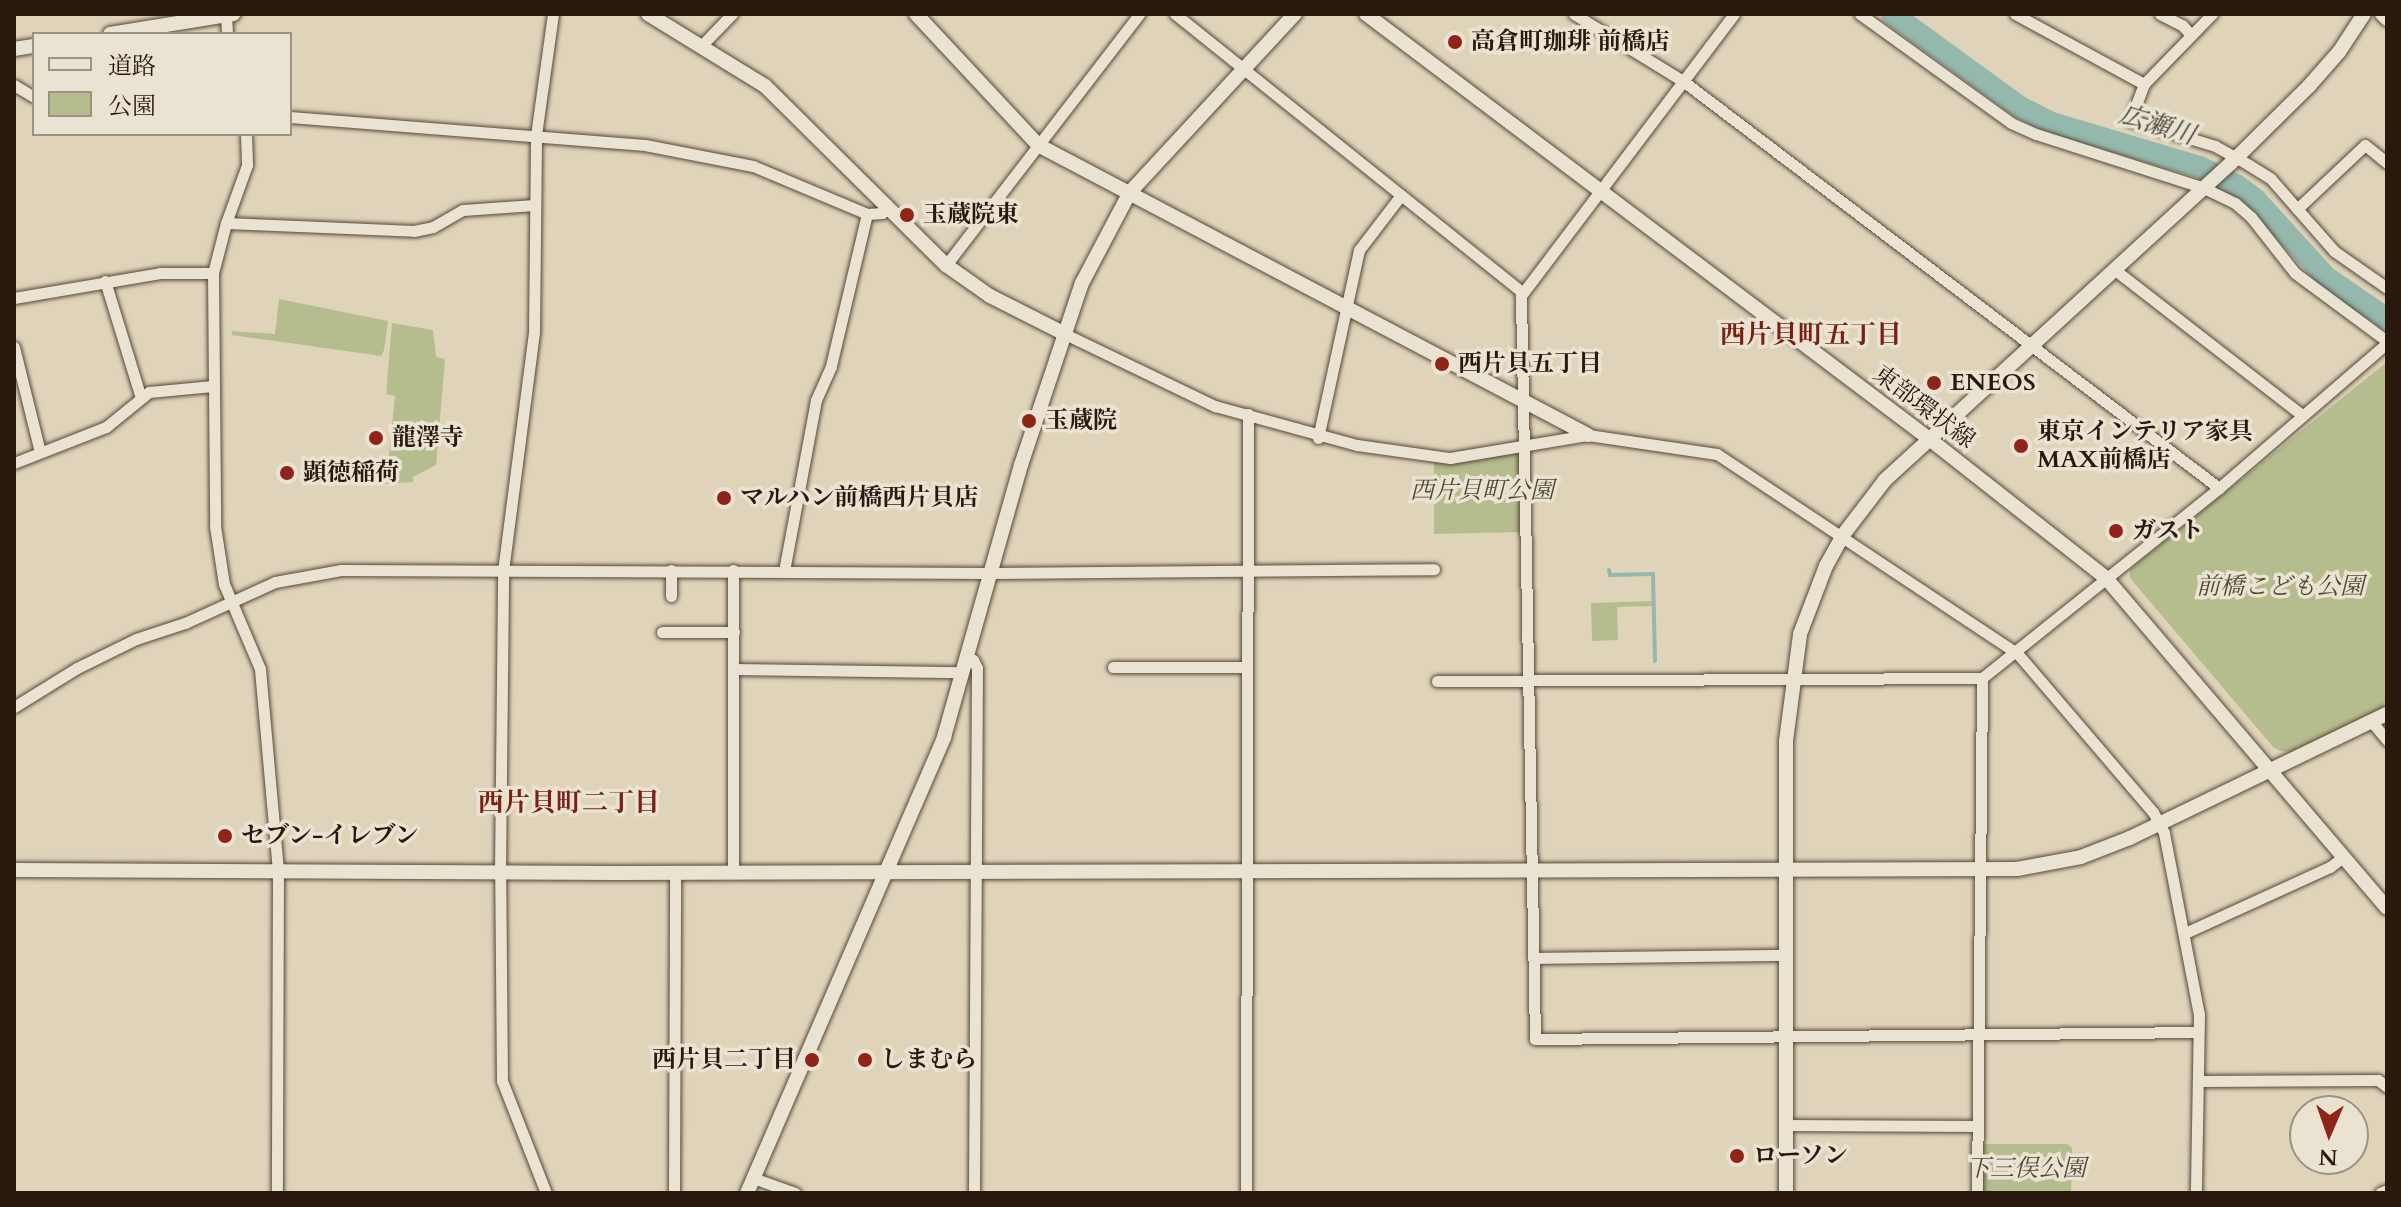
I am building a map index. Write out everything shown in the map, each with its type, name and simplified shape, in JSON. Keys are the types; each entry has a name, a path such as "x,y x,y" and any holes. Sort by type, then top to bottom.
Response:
{"street":[{"path":"546,1193 502,1081 500,872 503,571 534,332 536,135 553,14"},
{"path":"648,14 765,86 946,265 990,296 1215,406 1318,438 1450,458 1523,443 1588,435 1717,454 2017,653 2161,824 2199,1014 2196,1193"},
{"path":"701,46 732,14"},
{"path":"916,14 1038,145 1588,435"},
{"path":"946,265 1139,14"},
{"path":"1175,14 1522,292"},
{"path":"747,1193 944,737 965,656 1063,333 1082,283 1130,192 1295,14"},
{"name":"東部環状線","path":"1366,14 1932,441 2106,578 2387,908"},
{"path":"1574,14 1683,81 2219,488"},
{"path":"1734,14 1522,292 1535,1039 2198,1032"},
{"path":"1437,681 1982,678 2219,488 2387,342 2295,273 2244,210 2207,186 2036,134 2011,123 1860,14"},
{"path":"2015,14 2144,84"},
{"path":"2160,14 2182,25 2191,35"},
{"path":"2212,14 2144,84 2130,120 2237,156 2271,179 2334,251 2387,288"},
{"path":"1786,1193 1786,741 1792,681 1807,613 1843,535 1885,480 1932,441 2030,345 2207,186 2309,86 2339,52 2364,14"},
{"path":"2382,14 2387,19"},
{"path":"122,32 228,15"},
{"path":"14,85 32,96"},
{"path":"292,117 645,145 732,160 867,214 882,213 886,204"},
{"path":"246,136 247,165 226,223 213,273 215,526 224,584 259,661 278,871 277,1193"},
{"path":"2297,209 2363,146 2370,146 2387,163"},
{"path":"1318,438 1361,245 1401,195"},
{"path":"226,223 414,231 433,227 463,210 534,205"},
{"path":"784,571 816,400 831,366 867,214"},
{"path":"2115,270 2302,415"},
{"path":"14,298 171,271 213,273"},
{"path":"105,281 141,398"},
{"path":"14,347 40,452"},
{"path":"14,463 106,427 141,398 158,389 213,386"},
{"path":"1246,1193 1248,414"},
{"path":"14,707 77,668 136,639 275,582 330,571 992,573 1434,569"},
{"path":"671,570 671,596"},
{"path":"733,570 733,873"},
{"path":"662,632 734,632"},
{"path":"965,656 973,660 977,668 974,1193"},
{"path":"1113,667 1247,667"},
{"path":"735,669 963,672"},
{"path":"1977,1193 1976,1035 1982,678"},
{"path":"14,870 975,873 2027,868 2072,859 2161,824 2270,768 2387,714"},
{"path":"2371,721 2387,740"},
{"path":"2185,933 2330,867 2343,857"},
{"path":"674,1193 675,873"},
{"path":"1534,958 1786,955"},
{"path":"2198,1081 2378,1080 2387,1087"},
{"path":"1787,1125 1976,1126"},
{"path":"753,1178 795,1193"},
{"path":"2380,1193 2387,1190"}],"green space":[{"path":"279,299 388,321 381,356 232,335 232,331 275,334"},
{"path":"392,323 433,330 436,357 445,359 436,465 413,477 413,482 386,484 395,396 386,394"},
{"name":"前橋こども公園","path":"2387,362 2387,707 2291,752 2281,751 2274,748 2130,578 2130,569"},
{"name":"西片貝町公園","path":"1523,443 1524,532 1434,534 1434,455"},
{"path":"1653,601 1653,606 1617,607 1618,640 1592,641 1591,603"},
{"name":"下三俣公園","path":"1981,1144 2067,1144 2072,1148 2071,1193 1980,1193"}],"waterway":[{"name":"広瀬川","path":"1892,14 2020,107 2052,123 2200,167 2236,185 2255,199 2326,277 2387,319"},
{"path":"1609,570 1610,575 1653,574 1655,661"}],"place":[{"name":"高倉町珈琲 前橋店","path":"1455,42"},
{"name":"玉蔵院東","path":"907,215"},
{"name":"西片貝五丁目","path":"1442,364"},
{"name":"ENEOS","path":"1934,383"},
{"name":"玉蔵院","path":"1029,421"},
{"name":"龍澤寺","path":"376,438"},
{"name":"東京インテリア家具 MAX前橋店","path":"2021,446"},
{"name":"顕徳稲荷","path":"287,473"},
{"name":"マルハン前橋西片貝店","path":"724,498"},
{"name":"ガスト","path":"2116,531"},
{"name":"セブン-イレブン","path":"225,836"},
{"name":"西片貝二丁目","path":"812,1060"},
{"name":"しまむら","path":"865,1060"},
{"name":"ローソン","path":"1737,1156"}],"district":[{"name":"西片貝町五丁目","path":"1811,335"},
{"name":"西片貝町二丁目","path":"569,803"}]}
